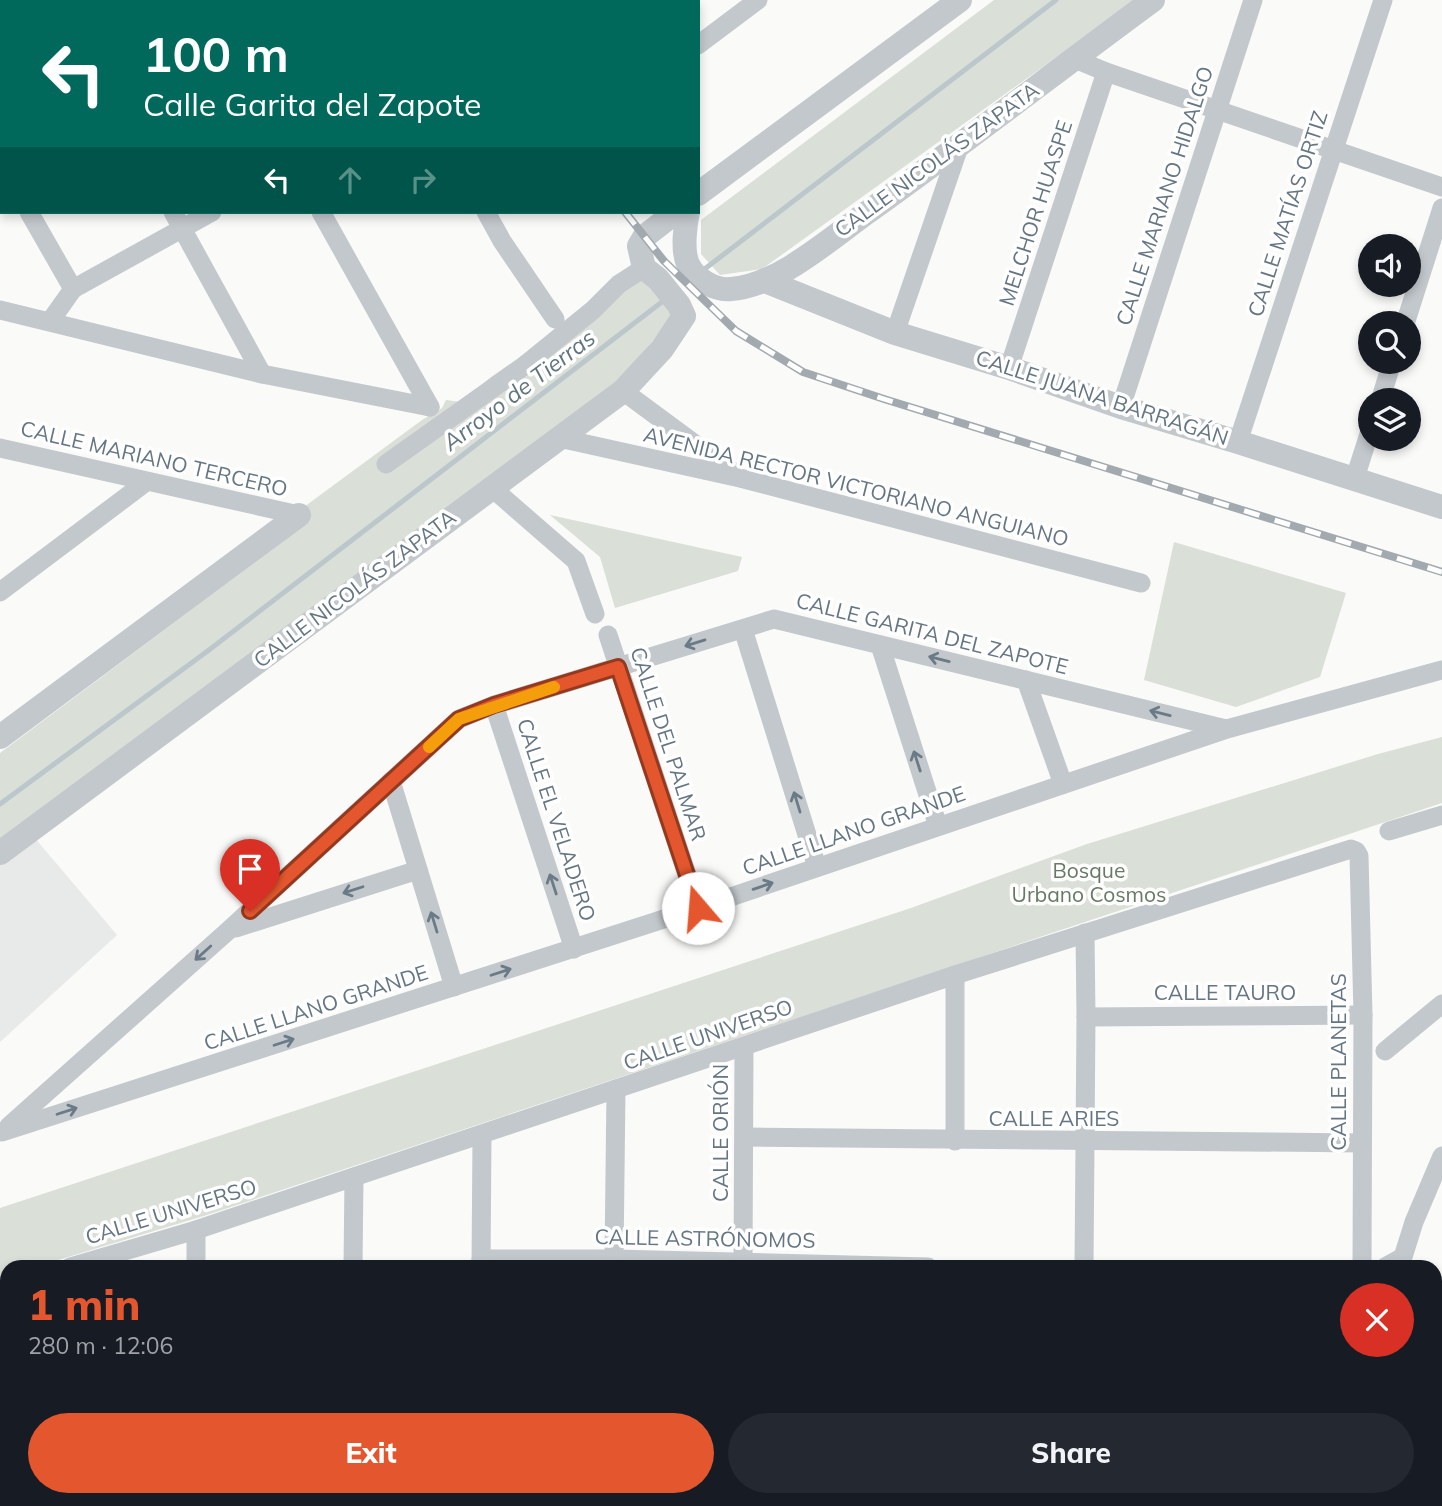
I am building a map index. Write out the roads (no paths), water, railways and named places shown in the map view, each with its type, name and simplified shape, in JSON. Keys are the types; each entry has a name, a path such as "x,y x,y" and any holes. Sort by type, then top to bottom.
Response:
{"street":[{"path":"700,44 758,0"},
{"path":"700,193 960,0"},
{"name":"CALLE NICOLÁS ZAPATA","path":"688,214 684,231 688,264 707,285 730,290 765,281 800,260 959,146 1153,0"},
{"name":"CALLE MARIANO HIDALGO","path":"1121,407 1253,0"},
{"name":"CALLE MATÍAS ORTIZ","path":"1238,442 1383,0"},
{"path":"1075,59 1442,187"},
{"name":"MELCHOR HUASPE","path":"1009,368 1106,72"},
{"path":"895,332 959,146"},
{"path":"1409,311 1442,208"},
{"path":"30,214 73,289"},
{"path":"51,320 73,289 178,220 204,214"},
{"path":"0,310 51,320 262,374 430,407 322,214"},
{"path":"487,214 502,241 555,319"},
{"path":"386,464 524,366 593,310 619,284 651,274 639,246 645,236 673,214"},
{"path":"178,220 262,374"},
{"name":"CALLE NICOLÁS ZAPATA","path":"0,853 623,391 662,349 684,316 679,305 651,274"},
{"name":"CALLE JUANA BARRAGÁN","path":"765,281 895,332 1121,407 1442,507"},
{"path":"623,391 740,478"},
{"name":"AVENIDA RECTOR VICTORIANO ANGUIANO","path":"559,438 740,478 1141,583"},
{"name":"CALLE MARIANO TERCERO","path":"0,448 299,515"},
{"path":"1354,481 1364,451"},
{"path":"0,592 146,482"},
{"path":"491,487 576,561 595,614"},
{"path":"0,737 299,515"},
{"name":"CALLE GARITA DEL ZAPOTE","path":"1,1133 229,930 459,719 494,705 774,620 1227,729"},
{"path":"743,629 817,867"},
{"name":"CALLE DEL PALMAR","path":"608,635 698,908"},
{"path":"880,645 937,826"},
{"name":"CALLE LLANO GRANDE","path":"1,1133 574,949 1227,729 1442,670"},
{"path":"1026,680 1063,784"},
{"name":"CALLE EL VELADERO","path":"494,705 574,949"},
{"path":"391,781 454,987"},
{"path":"1389,831 1440,820"},
{"name":"CALLE UNIVERSO","path":"94,1260 196,1230 482,1136 1084,933 1351,849 1359,856"},
{"name":"CALLE PLANETAS","path":"1359,856 1363,1015 1362,1260"},
{"path":"229,930 418,870"},
{"path":"1084,933 1084,1260"},
{"path":"955,975 955,1141"},
{"path":"1385,1051 1442,1004"},
{"name":"CALLE TAURO","path":"1086,1017 1363,1015"},
{"name":"CALLE ORIÓN","path":"743,1260 744,1047"},
{"path":"614,1259 616,1090"},
{"path":"481,1260 482,1136"},
{"name":"CALLE ARIES","path":"745,1138 1362,1143"},
{"path":"1398,1260 1403,1257 1414,1222 1442,1156"},
{"path":"353,1260 354,1177"},
{"path":"196,1230 196,1260"},
{"name":"CALLE ASTRÓNOMOS","path":"581,1260 657,1260"}],"waterway":[{"name":"Arroyo de Tierras","path":"702,271 1056,0"},
{"name":"Arroyo de Tierras","path":"0,804 209,650 667,298"}],"railway":[{"path":"627,214 664,261 736,331 803,372 1442,572"}],"park label":[{"name":"Bosque Urbano Cosmos","path":"1089,883"}]}
